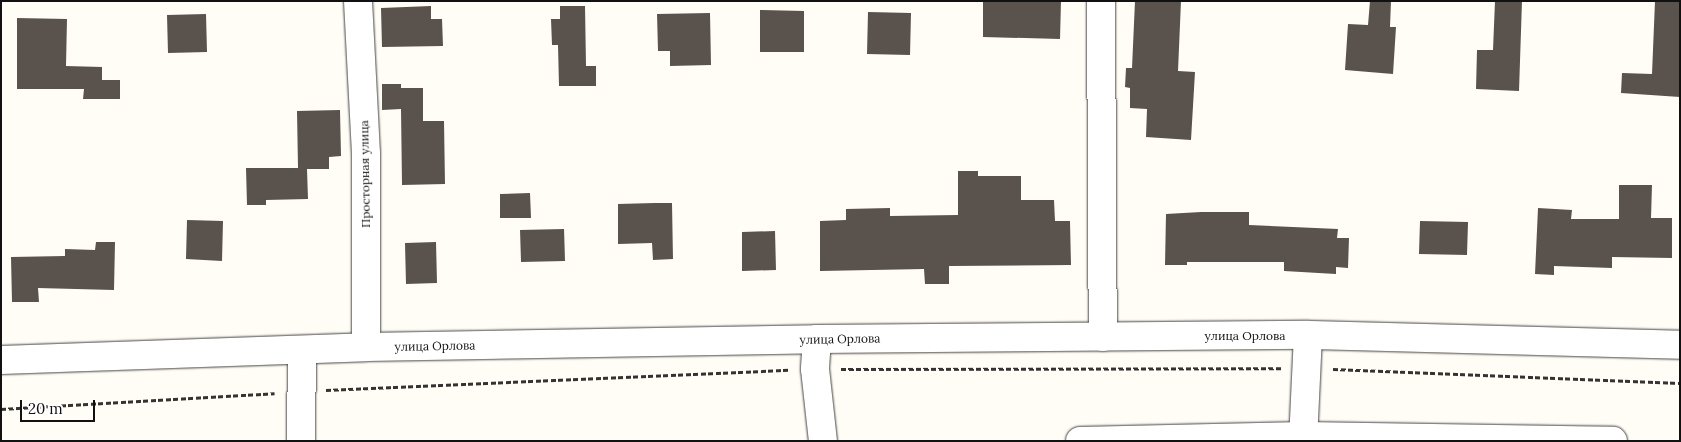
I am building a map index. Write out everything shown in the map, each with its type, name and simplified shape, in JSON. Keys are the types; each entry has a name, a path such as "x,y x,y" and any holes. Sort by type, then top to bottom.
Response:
{"street":[{"name":"Просторная улица","path":"358,1 366,154 366,347"},
{"path":"1101,1 1104,337"},
{"name":"улица Орлова","path":"1,360 366,347 817,339 1308,335 1680,345"},
{"path":"1303,439 1308,335"},
{"path":"817,339 815,369 823,441"},
{"path":"301,441 302,350"},
{"path":"1080,441 1303,439 1613,441"}],"building":[{"path":"983,1 1061,1 1060,39 983,37"},
{"path":"1135,1 1181,1 1178,71 1195,72 1191,140 1146,137 1147,109 1130,108 1130,88 1125,87 1126,68 1132,68"},
{"path":"1370,1 1391,1 1390,27 1396,27 1393,74 1345,70 1348,24 1368,25"},
{"path":"1495,1 1522,1 1519,91 1476,89 1477,50 1493,50"},
{"path":"1655,1 1680,1 1680,97 1621,93 1622,73 1652,74"},
{"path":"431,6 431,19 442,19 443,46 382,47 381,8"},
{"path":"560,6 585,6 586,66 596,66 596,86 559,86 558,45 552,45 551,19 560,19"},
{"path":"760,10 804,11 804,52 760,52"},
{"path":"868,12 911,13 910,55 867,54"},
{"path":"710,13 711,65 670,66 670,51 658,51 657,14"},
{"path":"206,14 207,52 168,53 167,15"},
{"path":"17,18 67,19 66,66 102,67 102,80 120,80 120,99 83,99 84,89 17,89"},
{"path":"382,84 401,84 401,88 423,88 423,121 444,121 445,184 402,185 401,109 382,110"},
{"path":"340,110 341,156 329,157 329,169 307,169 308,199 266,200 266,205 247,205 246,168 298,168 297,111"},
{"path":"958,171 978,171 978,176 1021,176 1021,200 1054,200 1055,221 1070,221 1071,265 949,266 949,284 925,284 924,269 820,271 820,221 846,220 846,209 890,208 890,216 958,215"},
{"path":"1619,185 1652,185 1651,218 1672,218 1672,258 1612,257 1612,268 1554,266 1554,275 1535,274 1538,208 1572,210 1571,219 1619,219"},
{"path":"530,193 531,218 500,218 500,194"},
{"path":"672,203 673,259 653,260 652,243 618,244 618,204"},
{"path":"1249,212 1249,225 1338,229 1337,238 1349,238 1348,268 1336,267 1336,274 1284,271 1284,262 1187,262 1187,265 1165,265 1166,214"},
{"path":"187,220 223,221 222,261 186,259"},
{"path":"1420,221 1468,222 1467,255 1419,254"},
{"path":"564,229 565,261 521,262 520,230"},
{"path":"775,231 776,270 742,271 742,232"},
{"path":"96,242 115,242 114,290 38,288 39,302 12,302 11,257 65,256 65,249 95,250"},
{"path":"436,242 437,283 406,284 405,243"}]}
